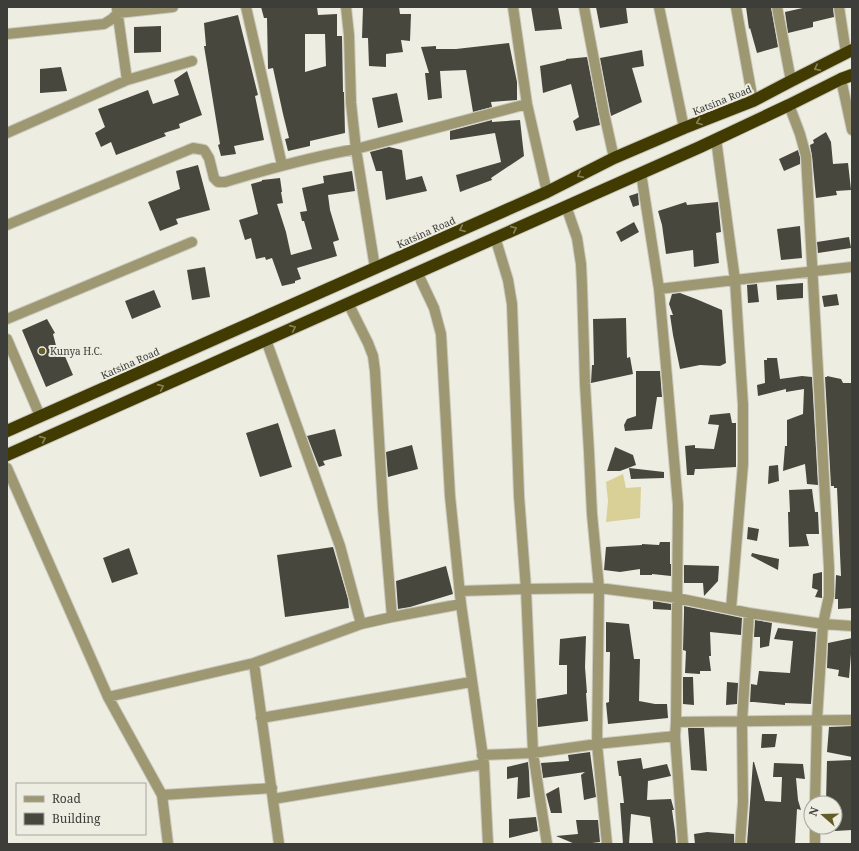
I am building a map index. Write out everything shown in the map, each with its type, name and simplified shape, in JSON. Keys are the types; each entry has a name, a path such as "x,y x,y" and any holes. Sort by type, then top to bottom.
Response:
{"highway":[{"name":"Katsina Road","path":"7,431 547,192 614,158 684,128 753,102 849,52"},
{"path":"7,455 641,173 846,77"}],"street":[{"path":"117,10 173,7"},
{"path":"246,7 282,165"},
{"path":"346,7 349,36 351,102 356,149 375,268"},
{"path":"513,7 527,104 547,192"},
{"path":"584,7 614,158"},
{"path":"659,7 684,128"},
{"path":"736,7 753,102"},
{"path":"777,7 791,81"},
{"path":"839,7 849,52"},
{"path":"7,34 104,24 112,19 117,10"},
{"path":"117,10 127,80"},
{"path":"7,133 127,80 192,61"},
{"path":"846,77 852,130"},
{"path":"7,224 193,148 204,150 209,158 214,178 218,182 225,182 282,165 356,149 527,104"},
{"path":"789,105 800,134 806,156 829,568 829,596 823,624 817,720 816,795"},
{"path":"716,139 734,280 743,405 743,464 730,610"},
{"path":"641,173 659,289 678,505 675,736 683,844"},
{"path":"566,206 577,238 581,264 585,384 592,514 599,588 597,744 607,844"},
{"path":"495,238 508,280 512,304 519,496 526,589 533,753 547,844"},
{"path":"7,319 192,242"},
{"path":"659,289 852,267"},
{"path":"418,272 434,308 441,334 450,496 461,604 483,760 488,844"},
{"path":"348,303 373,356 392,617"},
{"path":"7,339 40,416"},
{"path":"266,340 340,546 361,624"},
{"path":"7,468 108,697 162,795 168,844"},
{"path":"460,591 599,588 677,598 749,613 823,624 852,626"},
{"path":"108,697 254,663 361,624 461,604"},
{"path":"740,844 743,802 742,722 749,613"},
{"path":"254,663 279,844"},
{"path":"261,718 472,682"},
{"path":"676,722 852,720"},
{"path":"273,799 483,760 597,744 675,736"},
{"path":"162,795 272,788"}],"shaded area":[{"path":"623,474 626,488 641,487 640,518 606,522 608,501 606,482"}],"building":[{"path":"261,7 317,7 318,15 337,14 337,36 342,36 345,133 310,141 310,146 288,151 285,139 289,138 273,68 268,69 267,18 264,18","holes":["305,34 325,34 326,66 305,72"]},
{"path":"363,7 399,7 400,14 411,14 410,41 401,40 403,52 386,54 386,67 369,66 368,38 362,38"},
{"path":"531,7 558,7 562,29 535,31"},
{"path":"596,7 626,7 628,23 600,28"},
{"path":"746,7 771,7 778,47 757,53 750,28 749,29"},
{"path":"807,7 833,7 834,17 813,22 813,27 788,33 785,12"},
{"path":"238,15 258,95 255,96 264,140 234,146 236,154 221,156 218,145 220,144 204,46 206,46 204,23"},
{"path":"161,26 161,52 134,53 134,27"},
{"path":"509,43 517,82 517,100 491,102 492,107 473,112 466,70 440,71 442,98 428,100 425,73 429,73 421,47 436,46 436,49 456,49"},
{"path":"642,50 644,66 632,68 642,102 611,116 600,58"},
{"path":"587,57 600,125 576,131 573,121 579,117 571,84 543,93 540,66 566,59"},
{"path":"61,67 67,91 40,93 40,69"},
{"path":"187,71 202,115 179,124 180,128 164,133 166,136 116,155 111,142 101,147 95,133 105,127 98,109 148,90 153,104 179,95 174,80"},
{"path":"397,93 403,122 378,128 372,98"},
{"path":"492,120 492,122 520,120 524,156 491,178 492,180 460,192 456,175 501,162 495,133 450,140 450,131"},
{"path":"826,132 831,142 833,164 848,163 851,190 836,191 837,195 816,198 810,145 814,143 813,140"},
{"path":"389,147 402,150 406,180 422,176 427,191 386,200 382,171 376,171 370,152"},
{"path":"798,150 800,164 784,171 779,159"},
{"path":"198,165 210,210 176,219 178,224 160,231 148,202 180,189 176,171"},
{"path":"352,171 355,191 328,195 330,210 339,240 333,242 337,256 297,268 301,279 295,281 295,283 282,286 272,258 266,260 265,257 256,259 251,238 245,240 239,220 258,214 251,184 262,180 280,178 283,203 277,204 286,232 291,255 312,249 300,212 307,211 302,188 324,183 323,176"},
{"path":"638,193 639,205 633,207 629,196"},
{"path":"686,202 687,205 718,202 721,232 716,233 719,263 694,267 693,250 666,254 662,225 658,211"},
{"path":"634,222 639,232 621,242 616,232"},
{"path":"800,226 802,258 781,260 777,229"},
{"path":"849,237 851,248 818,253 817,242"},
{"path":"205,267 210,297 192,300 187,270"},
{"path":"803,283 803,298 777,300 776,285"},
{"path":"757,284 759,302 748,303 747,285"},
{"path":"154,290 161,307 132,319 125,301"},
{"path":"680,293 722,310 726,363 720,366 700,365 680,369 670,315 673,315 669,304 672,294"},
{"path":"837,294 839,305 824,307 822,296"},
{"path":"626,318 627,358 630,357 633,374 591,383 592,365 594,365 593,319"},
{"name":"Kunya H.C.","path":"47,319 55,333 53,334 59,357 64,354 73,375 46,387 22,330"},
{"path":"767,358 777,358 780,379 802,376 812,377 818,485 807,484 805,464 783,471 785,446 787,446 787,420 803,414 804,389 786,392 786,389 758,396 757,385 765,383 764,360 767,360"},
{"path":"636,371 660,371 662,397 657,397 652,429 625,431 624,425 627,419 636,416"},
{"path":"827,376 841,379 843,383 852,383 852,608 838,609 838,599 835,599 836,575 841,576 837,488 831,486 825,377"},
{"path":"730,413 732,423 736,423 736,467 695,469 694,475 687,475 685,446 695,445 695,448 714,449 719,425 708,424 710,415"},
{"path":"278,423 292,467 260,477 246,433"},
{"path":"335,429 342,456 323,461 325,465 319,467 307,436"},
{"path":"412,445 418,469 388,477 386,452"},
{"path":"615,447 633,455 636,465 620,471 607,471"},
{"path":"778,465 779,481 768,484 769,466"},
{"path":"629,468 664,472 664,478 631,479"},
{"path":"812,489 815,512 818,512 819,534 806,534 809,546 789,547 789,490"},
{"path":"748,527 759,529 757,541 747,539"},
{"path":"660,542 670,542 671,576 652,574 640,575 640,569 620,572 604,570 606,547 642,544 659,545"},
{"path":"333,547 348,599 349,608 285,617 277,555"},
{"path":"129,548 138,574 112,583 103,558"},
{"path":"752,553 779,559 778,570 751,556"},
{"path":"684,565 719,566 718,581 704,596 703,583 684,583"},
{"path":"446,566 453,594 410,607 398,609 396,581"},
{"path":"822,572 822,598 815,597 818,590 812,588 813,574"},
{"path":"653,601 671,604 671,610 653,609"},
{"path":"684,606 742,618 741,635 710,632 711,656 709,656 711,671 700,671 700,674 685,673 686,651 683,650"},
{"path":"755,620 772,623 769,646 760,648 760,637 754,637"},
{"path":"606,622 629,624 634,659 640,659 639,701 655,704 667,704 668,718 608,724 606,703 609,702 610,652 606,652"},
{"path":"778,628 816,632 811,704 785,703 785,705 750,702 751,684 757,685 759,671 790,673 793,641 774,639"},
{"path":"586,636 585,667 588,721 538,727 537,699 567,694 567,665 559,665 560,639"},
{"path":"852,638 849,678 838,676 839,670 827,668 828,643"},
{"path":"683,677 693,677 694,705 683,704"},
{"path":"727,682 738,683 737,704 726,705"},
{"path":"852,726 852,757 827,752 829,727"},
{"path":"688,728 704,728 707,771 691,770"},
{"path":"762,734 777,734 775,747 761,748"},
{"path":"590,752 596,797 584,800 581,775 585,772 543,778 541,763 569,761 568,755"},
{"path":"641,758 643,769 667,764 671,776 648,781 647,800 671,799 674,810 672,810 676,844 653,844 650,817 631,814 629,844 623,844 620,803 624,803 621,776 619,776 617,761"},
{"path":"852,760 852,830 843,831 843,795 826,795 827,761"},
{"path":"528,762 530,797 517,799 518,777 507,779 507,767"},
{"path":"753,762 765,801 781,802 782,777 773,777 774,763 803,764 805,779 796,778 798,800 801,810 797,809 795,844 747,844"},
{"path":"559,787 562,813 551,813 546,794"},
{"path":"536,817 538,831 509,838 509,819"},
{"path":"576,820 598,820 600,842 575,844 556,836 578,834"},
{"path":"707,832 734,834 734,844 695,844 694,834"}],"place":[{"name":"Kunya H.C.","path":"42,351"}]}
